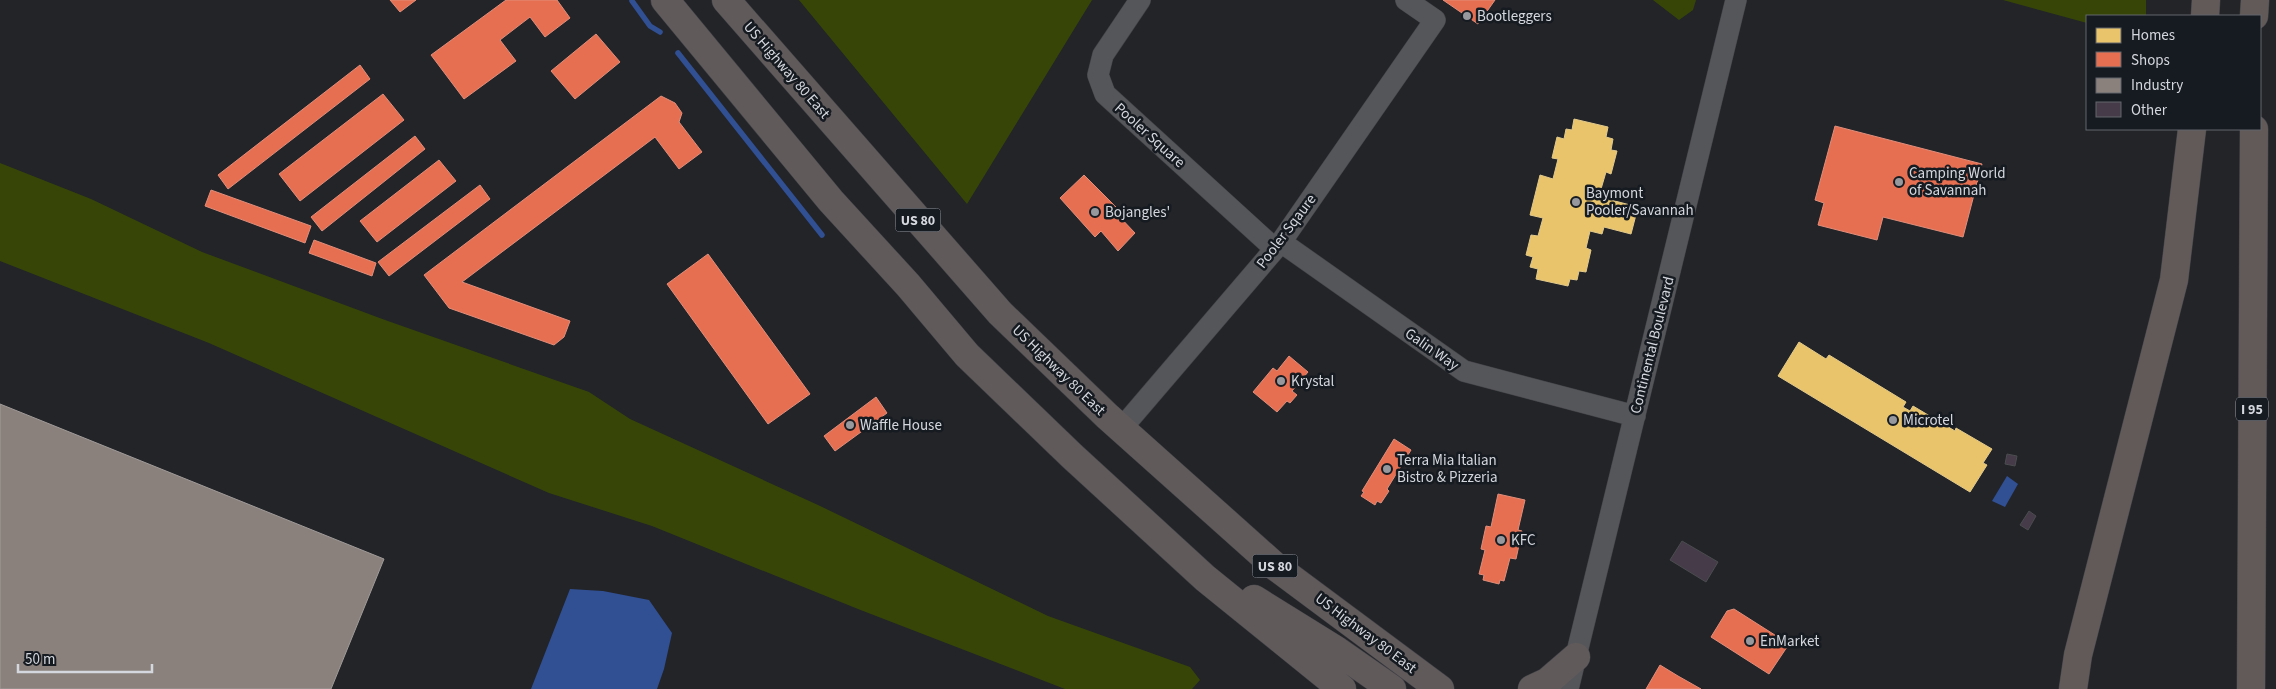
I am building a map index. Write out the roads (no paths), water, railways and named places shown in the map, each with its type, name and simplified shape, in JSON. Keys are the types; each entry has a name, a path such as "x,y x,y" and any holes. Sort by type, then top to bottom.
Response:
{"highway":[{"path":"2205,15 2206,0"},
{"path":"2254,0 2254,15"},
{"path":"2073,689 2078,655 2174,280 2192,130"},
{"name":"I 95","path":"2251,689 2254,130"}],"main road":[{"path":"665,0 831,201 908,285 967,355 1072,456 1205,578 1342,689"},
{"name":"US Highway 80 East","path":"726,0 1000,312 1121,428 1276,567 1440,689"},
{"path":"1174,550 1336,650 1392,689"},
{"path":"1532,689 1547,682 1576,657"}],"street":[{"name":"Pooler Square","path":"1140,0 1103,55 1098,75 1105,94 1278,245"},
{"name":"Pooler Sqaure","path":"1121,428 1278,245 1435,20 1406,0"},
{"name":"Continental Boulevard","path":"1568,689 1736,0"},
{"name":"Galin Way","path":"1278,245 1464,371 1635,416"}],"water":[{"path":"2007,476 2018,484 2005,507 1992,501"},
{"path":"570,589 603,591 649,600 672,633 664,669 657,689 531,689"}],"waterway":[{"path":"632,1 650,26 660,32"},
{"path":"678,53 822,235"}],"place":[{"name":"Bootleggers","path":"1467,16"},
{"name":"Camping World of Savannah","path":"1899,182"},
{"name":"Baymont Pooler/Savannah","path":"1576,202"},
{"name":"Bojangles'","path":"1095,212"},
{"name":"Krystal","path":"1281,381"},
{"name":"Microtel","path":"1893,420"},
{"name":"Waffle House","path":"850,425"},
{"name":"Terra Mia Italian Bistro & Pizzeria","path":"1387,469"},
{"name":"KFC","path":"1501,540"},
{"name":"EnMarket","path":"1750,641"}]}
